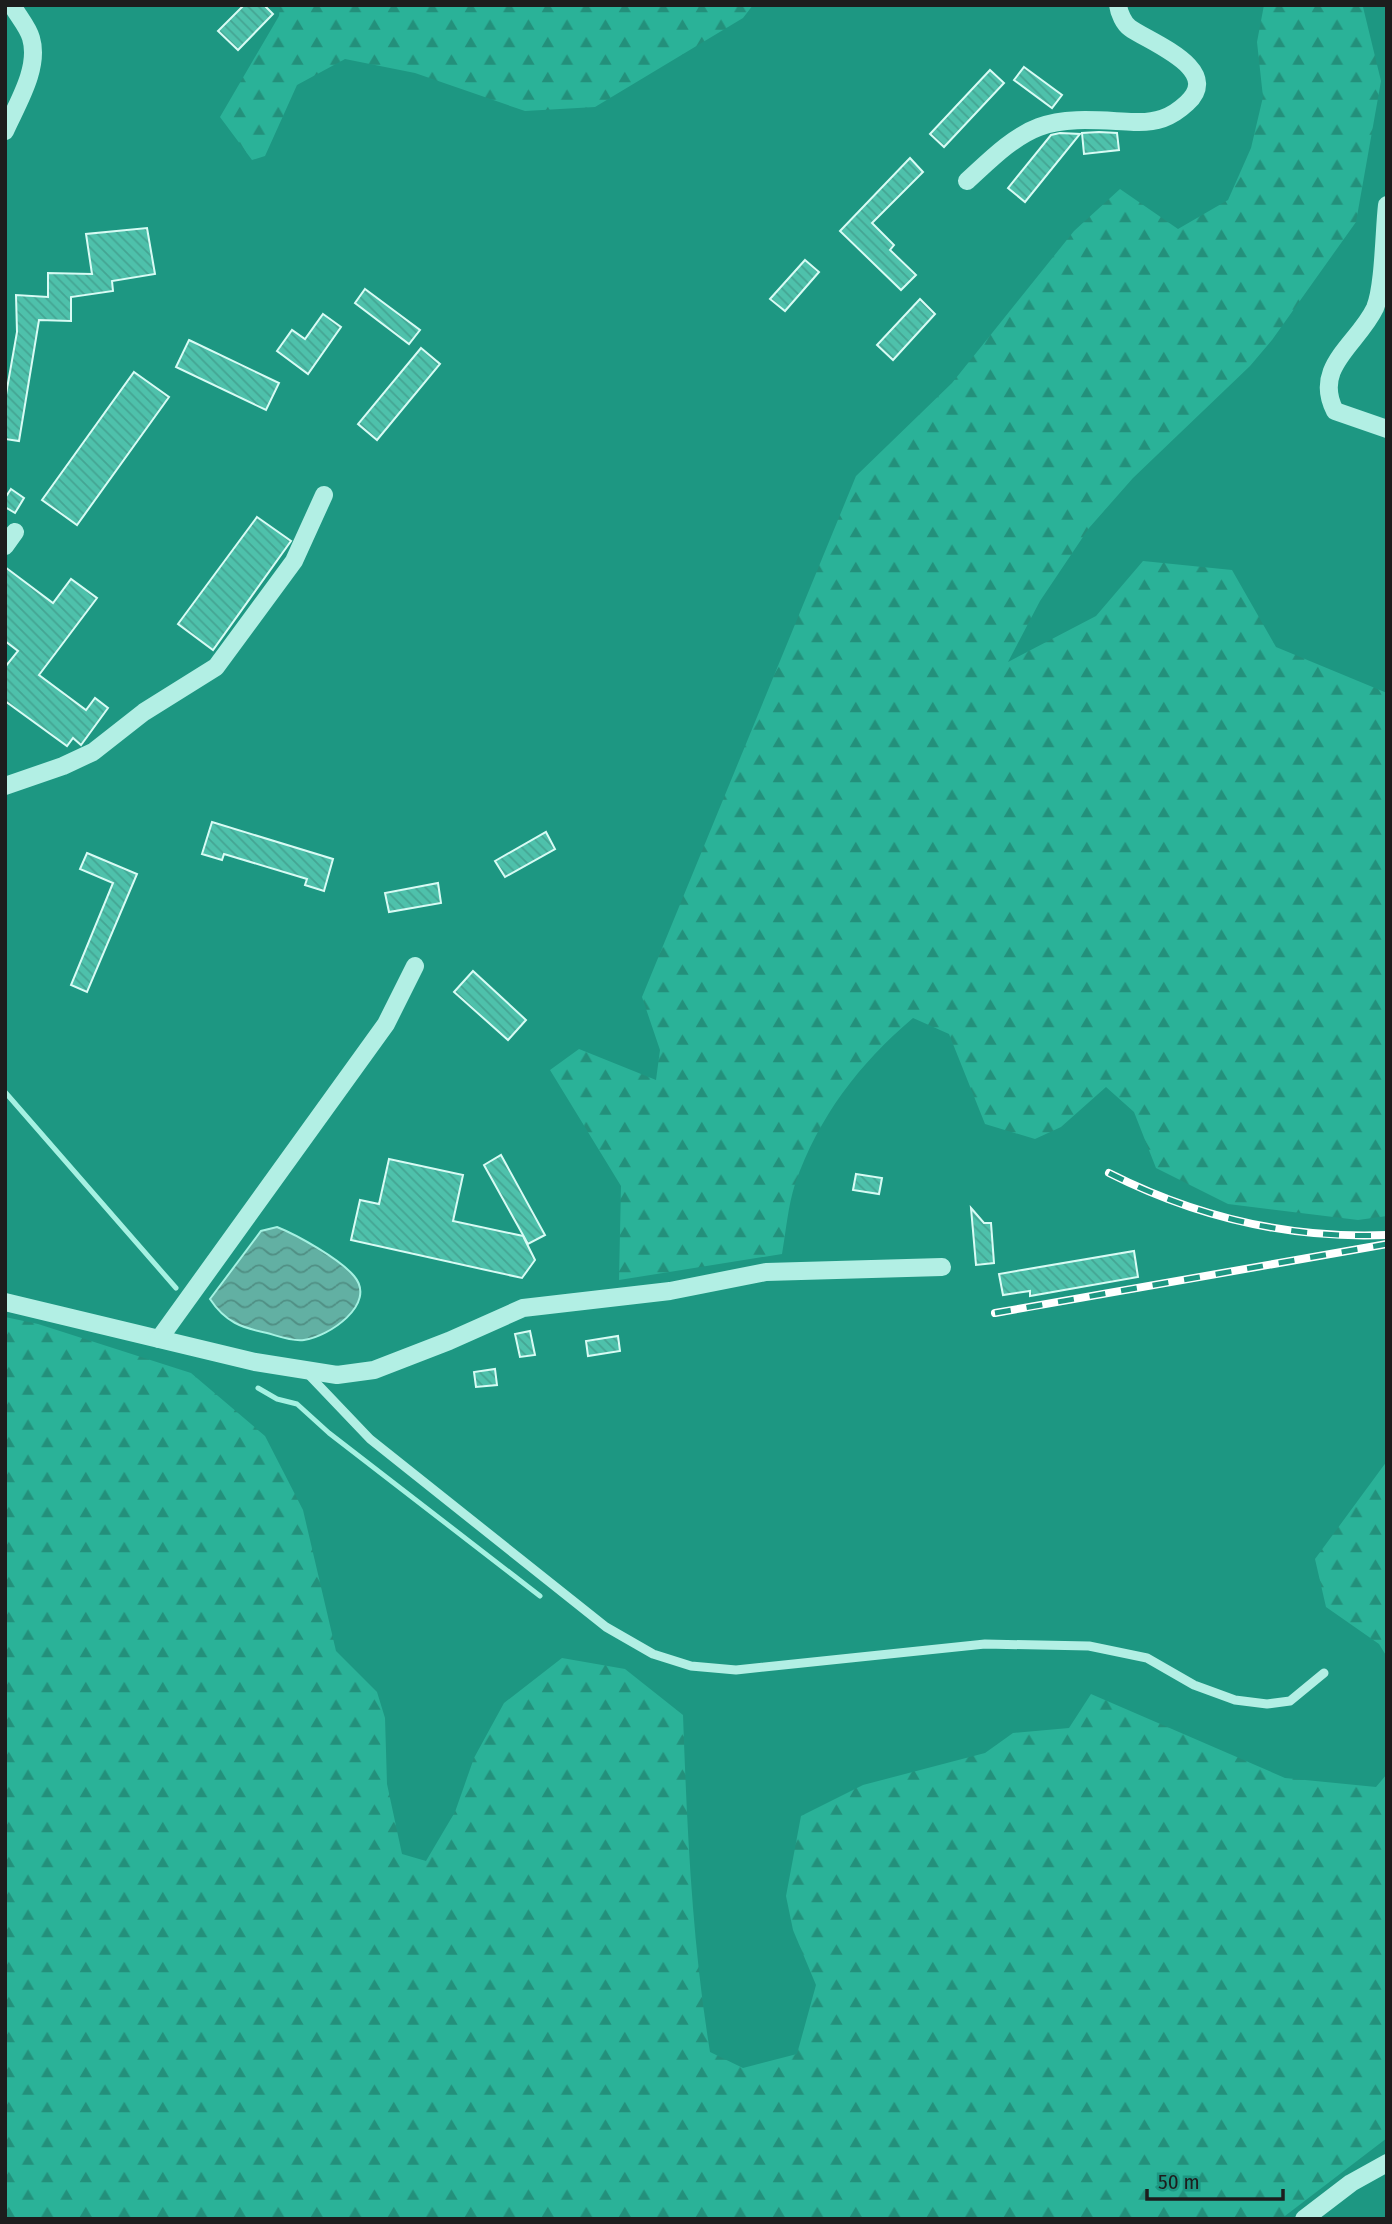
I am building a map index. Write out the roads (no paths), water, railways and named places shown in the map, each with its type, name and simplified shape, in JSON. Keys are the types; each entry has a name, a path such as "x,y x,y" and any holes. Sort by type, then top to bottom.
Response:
{"street":[{"path":"5,131 31,69 34,52 31,35 12,5"},
{"path":"967,181 1001,151 1039,127 1081,120 1152,122 1175,114 1191,99 1196,86 1193,70 1179,57 1128,27 1118,5"},
{"path":"1387,205 1377,303 1368,322 1335,365 1327,383 1328,397 1335,411 1387,429"},
{"path":"5,786 63,766 93,752 144,712 216,667 294,561 324,495"},
{"path":"159,1339 386,1024 415,966"},
{"path":"5,1302 159,1339 337,1375 374,1370 523,1308 670,1290 766,1272 942,1267"},
{"path":"1304,2219 1351,2183 1387,2163"}],"lane":[{"path":"305,1370 370,1439 606,1627 653,1654 691,1666 736,1670 985,1644 1089,1646 1147,1658 1194,1685 1235,1700 1267,1704 1290,1701 1324,1673"}],"water":[{"path":"277,1227 339,1262 354,1276 360,1287 360,1297 347,1317 337,1326 314,1338 290,1339 242,1326 228,1319 210,1299 261,1231"}],"waterway":[{"path":"5,1092 176,1288"},
{"path":"258,1388 277,1399 297,1404 329,1433 540,1596"}],"railway":[{"path":"1109,1173 1175,1202 1244,1222 1314,1233 1387,1235"},
{"path":"995,1313 1387,1244"}]}
